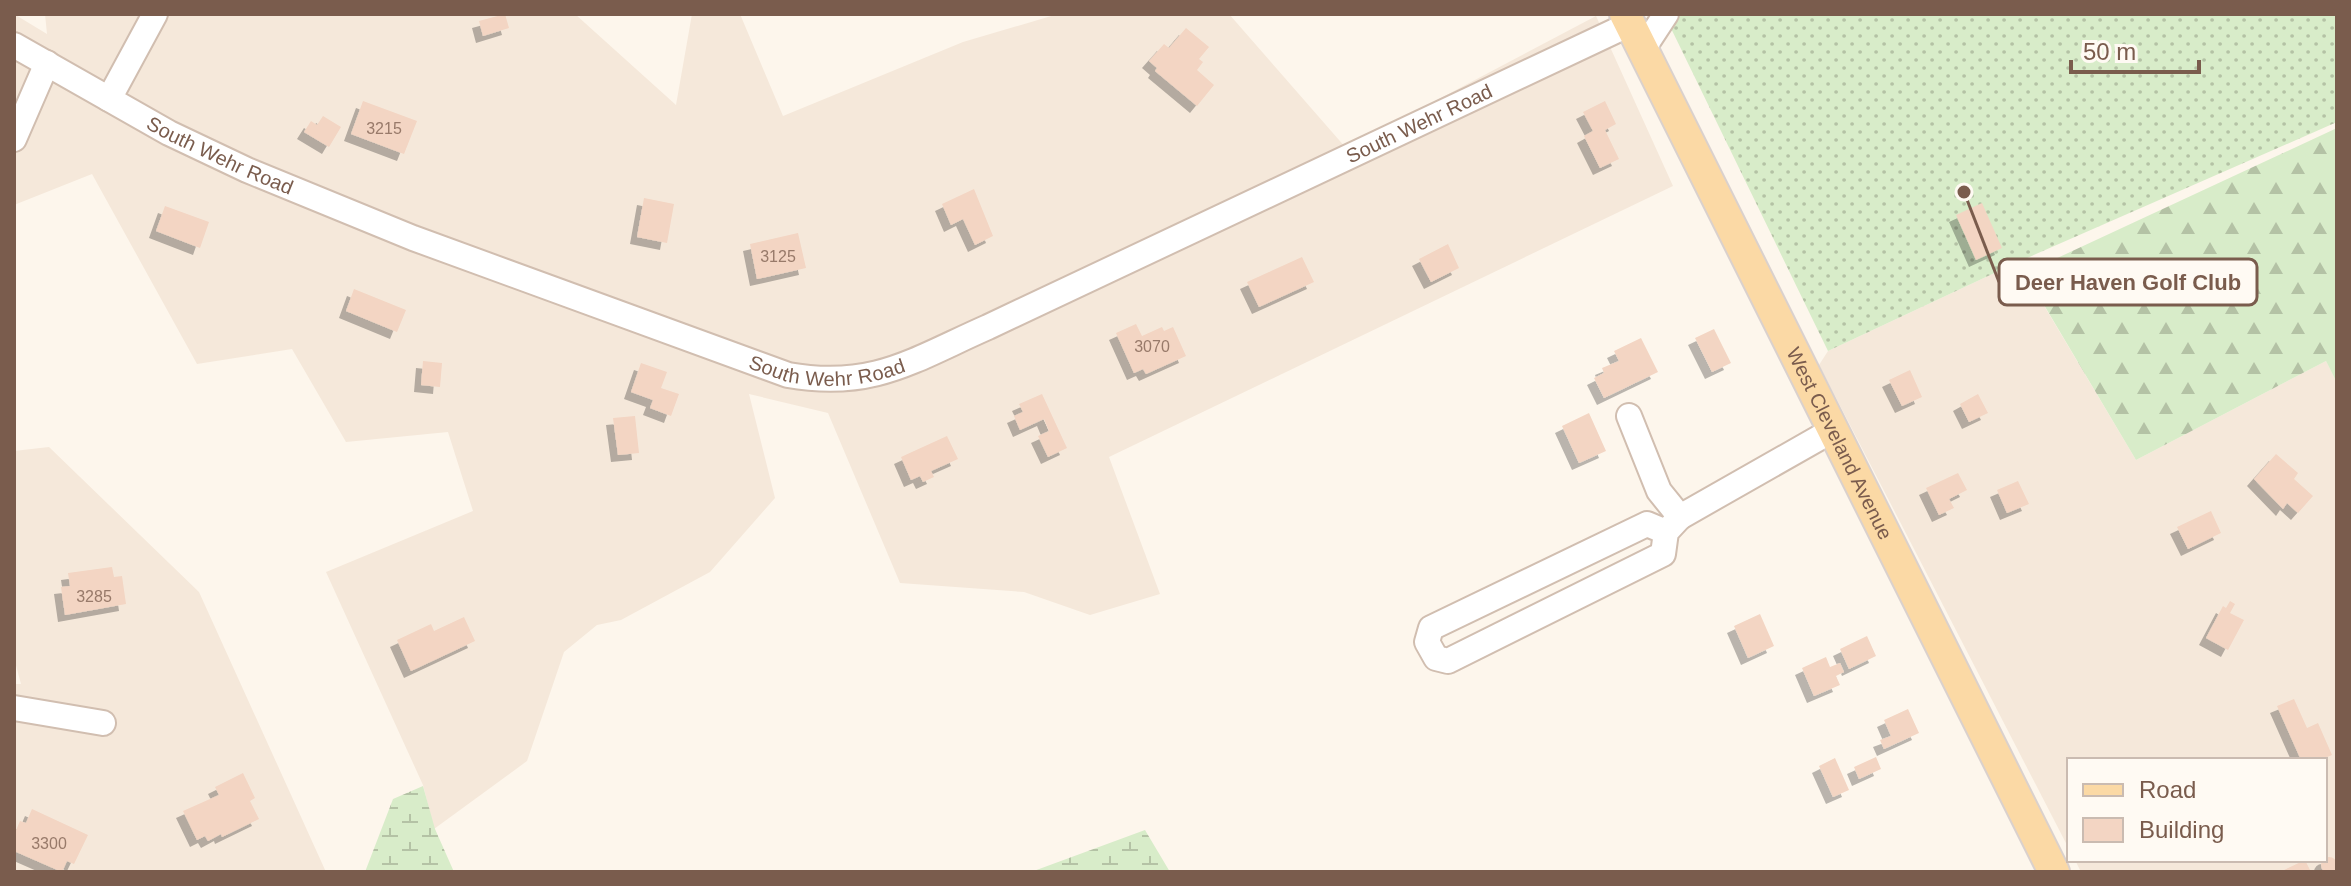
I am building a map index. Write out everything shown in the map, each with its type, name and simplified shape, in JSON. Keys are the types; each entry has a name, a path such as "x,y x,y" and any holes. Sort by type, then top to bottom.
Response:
{"main road":[{"name":"West Cleveland Avenue","path":"1633,29 2054,872"}],"street":[{"path":"109,99 155,14"},
{"path":"1633,29 1666,14"},
{"name":"South Wehr Road","path":"14,45 216,156 413,238 788,375 821,381 851,380 908,363 1633,29"},
{"path":"14,139 47,63"},
{"path":"1629,416 1673,524 1663,554 1448,661 1436,658 1427,642 1431,628 1647,524 1673,524 1833,430"},
{"path":"14,708 103,723"}],"shaded area":[{"path":"14,14 47,34 45,14 575,14 676,105 692,14 740,14 783,116 963,42 1058,14 1229,14 1346,148 1596,16 1673,186 1109,457 1160,594 1090,615 1024,592 900,583 828,413 749,394 775,498 710,572 621,620 597,625 564,652 527,761 434,829 423,785 326,572 473,511 448,432 346,442 292,349 197,364 92,174 14,205"},
{"path":"2018,262 2136,460 2326,361 2337,383 2337,872 2081,872 2076,862 2327,862 2327,758 2067,758 2067,845 1819,365 1828,351"},
{"path":"49,447 199,592 326,872 14,872 14,684 21,684 14,658 14,451"}],"green space":[{"path":"1664,14 2337,14 2337,122 2018,262 1828,351"},
{"path":"2337,128 2337,383 2326,361 2136,460 2025,273"},
{"path":"423,786 435,829 454,872 365,872 393,799"},
{"path":"1145,830 1170,872 1031,872"}],"building":[{"path":"505,14 509,28 483,36 479,21"},
{"path":"1186,28 1209,47 1199,59 1203,62 1197,70 1214,85 1197,106 1155,71 1157,68 1149,61 1164,44 1169,48"},
{"path":"363,101 417,121 404,154 351,134"},
{"path":"1605,101 1616,124 1605,130 1619,159 1600,168 1584,136 1593,131 1583,112"},
{"path":"323,116 341,127 329,147 304,132 311,121 317,125"},
{"path":"974,189 993,236 975,245 963,219 951,225 942,204"},
{"path":"644,198 674,204 667,243 637,237"},
{"path":"1982,203 2002,248 1976,260 1956,215"},
{"path":"165,206 209,222 200,248 156,231"},
{"path":"798,233 806,268 757,279 750,244"},
{"path":"1448,244 1459,268 1431,282 1419,259"},
{"path":"1302,257 1314,282 1259,307 1247,282"},
{"path":"354,289 406,310 397,332 346,311"},
{"path":"1136,324 1142,336 1162,327 1164,331 1173,327 1186,356 1146,374 1143,369 1134,373 1116,333"},
{"path":"1714,329 1731,363 1712,372 1695,338"},
{"path":"1641,338 1658,372 1604,398 1594,378 1604,373 1602,368 1619,361 1614,351"},
{"path":"423,361 442,363 440,387 421,385"},
{"path":"641,363 667,372 661,388 679,394 671,416 650,408 653,400 631,392"},
{"path":"1910,370 1922,397 1902,406 1889,380"},
{"path":"1042,394 1067,448 1048,457 1038,436 1049,431 1044,419 1020,430 1014,416 1023,412 1019,404"},
{"path":"1978,394 1988,413 1969,422 1960,404"},
{"path":"1589,413 1606,451 1579,463 1562,426"},
{"path":"635,416 639,453 618,455 613,418"},
{"path":"947,436 958,459 931,471 934,477 923,482 920,476 911,480 901,457"},
{"path":"2276,454 2298,473 2294,479 2313,496 2298,513 2287,503 2283,509 2254,479"},
{"path":"1958,473 1967,490 1949,499 1954,508 1939,515 1926,488"},
{"path":"2018,481 2029,504 2007,513 1997,490"},
{"path":"2211,511 2221,533 2188,549 2177,527"},
{"path":"112,567 114,577 122,576 126,604 65,615 61,587 70,586 68,573"},
{"path":"2230,601 2235,604 2230,613 2244,620 2228,650 2206,638 2223,606 2226,608"},
{"path":"1760,614 1774,646 1748,658 1734,626"},
{"path":"464,617 475,641 411,671 397,640 431,624 434,631"},
{"path":"1867,636 1876,656 1849,669 1840,649"},
{"path":"1826,657 1830,667 1840,663 1844,672 1836,676 1840,685 1814,696 1802,668"},
{"path":"2294,699 2307,728 2318,723 2332,755 2300,758 2277,706"},
{"path":"1908,709 1919,733 1884,749 1880,740 1891,736 1884,720"},
{"path":"1876,757 1881,769 1859,779 1854,767"},
{"path":"1835,758 1849,790 1833,797 1819,766"},
{"path":"243,773 255,798 250,801 259,819 222,837 221,834 208,841 205,836 197,840 183,811 219,795 215,787"},
{"path":"32,809 88,835 74,864 67,861 62,872 14,851 14,835 20,821 26,823"},
{"path":"2327,857 2337,862 2337,868 2332,873 2326,873 2321,868 2321,862 2327,862"},
{"path":"2306,862 2311,872 2280,872"}],"place":[{"name":"Deer Haven Golf Club","path":"1964,192"}]}
